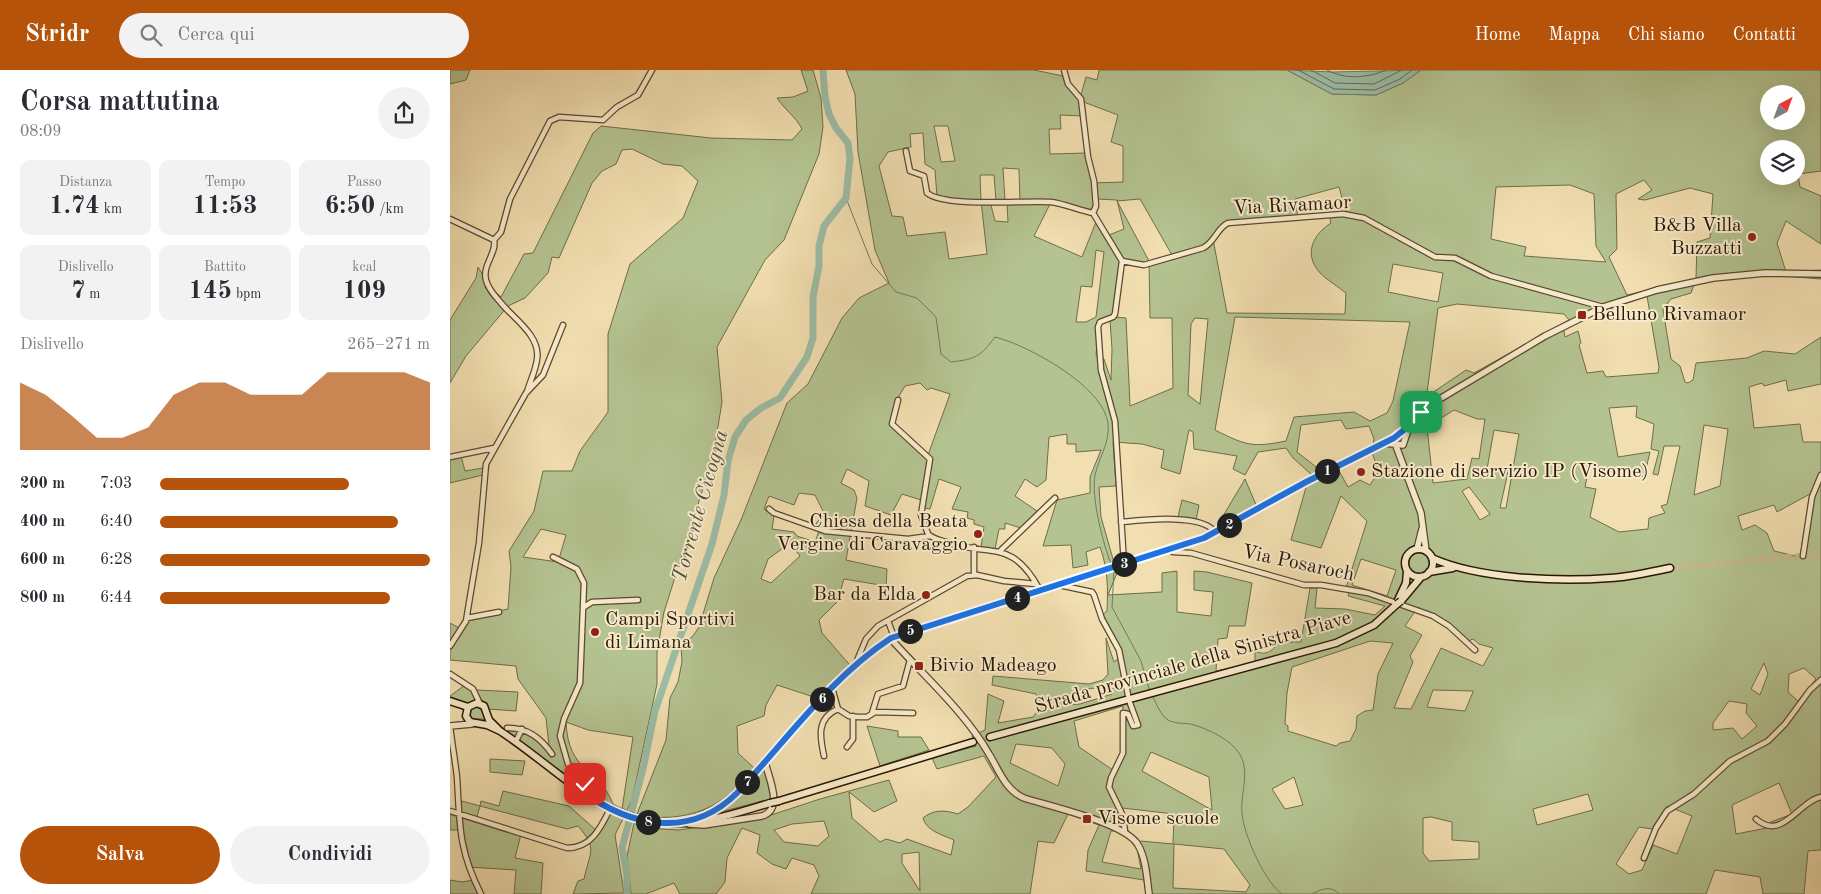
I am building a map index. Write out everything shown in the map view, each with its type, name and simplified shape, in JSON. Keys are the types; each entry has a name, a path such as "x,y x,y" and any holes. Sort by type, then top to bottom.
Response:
{"main road":[{"path":"1397,602 1406,583 1406,558 1417,550 1426,551 1432,558 1456,568 1502,574 1581,580 1612,578 1670,568"},
{"path":"1429,572 1432,566 1432,558"},
{"path":"1407,571 1414,576 1421,577 1429,572 1456,568"},
{"name":"Strada provinciale della Sinistra Piave","path":"990,737 1132,701 1348,638 1374,625 1421,577"},
{"path":"452,702 468,711 472,724 480,724 500,731 582,791 610,809 644,821 696,822 779,801 973,742"},
{"path":"468,711 481,705 486,709 487,715 500,731"},
{"path":"480,724 487,715"}],"street":[{"path":"494,240 501,232 510,199 550,121 559,117 603,120 617,107 638,95 652,70"},
{"path":"1064,70 1068,84 1081,99 1088,157 1094,181 1096,206 1093,213"},
{"path":"906,151 910,171 924,176 927,193 931,196 961,201 1052,202 1093,213 1122,260 1115,314 1113,317 1100,322 1098,327 1101,370 1115,421 1121,522 1121,565"},
{"name":"Via Rivamaor","path":"1122,260 1144,265 1203,248 1209,244 1219,229 1228,223 1343,214 1364,218 1435,257 1455,258 1491,276 1604,307"},
{"path":"450,219 494,240"},
{"path":"450,646 464,627 467,618 468,600 479,543 486,464 526,394 538,358 532,337 491,292 486,281 486,267 495,246 494,240"},
{"path":"679,823 709,813 725,804 858,662 893,638 1170,549 1215,532 1382,443 1398,440 1410,425 1433,403 1545,336 1604,307 1656,290 1713,278 1765,273 1821,274"},
{"path":"526,394 543,375 564,325"},
{"path":"898,400 892,424 930,459 920,515 930,536"},
{"path":"1398,440 1403,446 1402,460"},
{"path":"1398,440 1402,460 1419,504 1426,551"},
{"path":"450,457 494,448"},
{"path":"1803,556 1812,497 1821,475"},
{"path":"1000,551 1055,498"},
{"path":"769,509 774,513 825,531 908,539 930,536 954,545 1000,551 1026,567 1040,590"},
{"path":"1121,522 1177,519 1207,526 1215,532"},
{"path":"1417,550 1423,524"},
{"path":"973,547 974,575"},
{"name":"Via Posaroch","path":"1170,549 1172,552 1191,553 1256,573 1304,584 1368,593 1397,602 1438,619 1475,650"},
{"path":"552,557 578,569 584,583 580,683 564,719 560,736 568,764 585,784 582,791"},
{"path":"858,662 866,639 878,626 967,576 974,575 1036,584"},
{"path":"1059,585 1092,592 1094,595 1102,619 1119,650 1128,694"},
{"path":"584,608 592,602 638,600"},
{"path":"467,618 499,612"},
{"path":"888,621 893,638 980,739 1004,781 1014,793 1125,832 1140,848 1149,894"},
{"path":"832,688 838,709 853,716 867,717 872,713 878,694 903,686 910,660"},
{"path":"450,674 472,688 481,705"},
{"path":"1644,858 1656,828 1667,811 1694,794 1730,761 1768,741 1785,724 1810,690 1821,680"},
{"path":"457,725 468,711 476,694"},
{"path":"1125,832 1126,824 1109,787 1111,778 1123,753 1124,713 1128,714 1133,726 1138,725 1132,701"},
{"path":"824,756 820,727 828,715 838,709"},
{"path":"872,713 913,713"},
{"path":"847,747 853,739 853,716"},
{"path":"472,724 450,726 457,777 457,815 467,863 481,894"},
{"path":"507,728 522,728 540,740 552,754"},
{"path":"516,741 522,728"},
{"path":"679,823 704,826 762,816 770,812 774,808 774,798 765,762"},
{"path":"1756,819 1761,823 1770,825 1783,824 1811,800 1821,797"},
{"path":"450,811 457,815 558,847 571,848 591,840 610,809"}],"shaded area":[{"path":"450,70 470,70 466,80 450,84"},
{"path":"801,70 813,70 821,98 823,127 819,154 784,240 765,260 717,347 722,402 713,457 664,612 657,652 657,684 632,800 615,835 624,893 573,894 578,881 584,879 591,851 588,840 578,826 567,829 480,806 481,801 499,806 503,791 569,806 597,831 611,807 501,728 523,731 549,746 546,718 518,679 516,666 450,660 450,623 461,629 466,617 508,609 511,567 509,551 534,511 543,471 572,471 580,451 608,412 608,334 630,264 683,218 698,181 682,166 663,164 632,149 622,150 616,164 602,171 592,183 559,258 552,257 548,273 525,298 508,306 466,356 450,383 450,320 476,278 478,267 492,289 501,297 524,254 533,253 593,133 601,126 711,138 792,140 802,129 777,98 793,97 808,91","holes":["541,529 566,535 558,562 523,557","566,722 588,730 633,737 622,809 613,804 600,783 578,761 568,739"]},
{"path":"846,70 1034,70 1063,76 1069,89 1081,95 1086,77 1097,80 1099,70 1287,70 1332,94 1376,95 1403,83 1421,70 1821,70 1821,171 1805,173 1805,140 1760,140 1760,185 1800,185 1800,187 1821,196 1821,244 1786,221 1777,243 1786,272 1821,270 1821,279 1783,276 1785,272 1696,279 1691,293 1671,299 1663,309 1671,359 1680,366 1685,382 1688,383 1693,380 1696,363 1747,358 1764,351 1795,354 1821,337 1821,384 1788,391 1786,380 1764,386 1762,383 1749,387 1754,428 1800,424 1803,442 1821,442 1821,850 1808,851 1804,894 1763,894 1760,877 1715,870 1706,894 1146,894 1144,880 1086,871 1088,850 1099,825 1068,814 1054,843 1038,841 1030,894 811,894 819,876 814,865 792,858 786,869 772,864 757,853 760,835 742,828 727,858 725,882 716,894 680,894 674,883 646,894 631,894 627,856 634,823 647,828 679,830 762,818 820,799 889,780 897,801 874,812 849,792 852,818 880,842 886,839 900,843 907,839 951,855 954,840 931,829 923,818 931,813 940,811 958,814 968,807 996,777 984,756 937,769 932,758 976,746 972,736 985,730 988,694 1004,701 998,723 1033,717 1040,706 1036,694 992,685 993,676 1089,684 1103,680 1108,674 1106,638 1114,662 1120,657 1101,616 1107,611 1107,579 1100,547 1086,552 1088,565 1073,568 1071,545 1043,546 1057,500 1090,493 1090,477 1101,450 1076,452 1076,444 1067,444 1067,434 1049,437 1046,480 1037,487 1025,479 1015,496 1037,511 1021,528 1005,523 1005,529 999,529 995,549 981,547 984,527 974,524 974,520 967,518 968,512 952,509 961,487 939,479 930,509 920,507 921,500 902,494 891,515 865,506 869,481 847,469 841,483 854,490 857,498 846,560 887,569 886,586 844,579 837,602 819,620 822,633 855,671 823,700 777,685 766,705 764,716 737,726 738,753 754,768 760,761 764,764 771,799 716,813 716,804 687,815 657,817 637,814 666,740 670,698 678,682 682,662 681,646 693,636 699,627 714,578 741,520 787,403 808,384 842,318 859,298 889,283 875,250 858,152 855,94","holes":["1081,101 1118,115 1111,142 1123,146 1123,182 1092,183 1086,153 1050,154 1049,129 1061,129 1060,115 1082,116","934,126 948,126 955,161 941,162","923,133 925,164 935,170 937,197 981,201 987,254 949,259 945,232 907,236 903,217 892,216 879,166 888,152 911,147 910,134","1003,168 1019,169 1020,204 1007,204 1008,222 995,221 990,201 981,201 980,175 994,175 996,201 1005,201","1644,180 1652,190 1638,199 1645,200 1690,188 1713,194 1710,238 1697,242 1696,279 1627,295 1609,257 1617,249 1616,194","1570,185 1594,194 1596,246 1606,262 1524,256 1526,247 1491,239 1496,187","1339,187 1347,215 1329,215 1331,223 1317,236 1311,250 1314,265 1319,272 1346,293 1345,314 1227,313 1213,239 1228,223 1298,218 1295,199","1097,199 1117,201 1140,199 1172,255 1149,261 1117,202 1124,229 1104,237 1096,222 1082,257 1034,236 1050,204 1092,211","1096,250 1104,252 1096,317 1086,322 1076,322 1081,286 1092,287","1121,261 1141,265 1149,261 1150,318 1172,318 1173,388 1130,406 1126,318 1115,317","1393,264 1443,273 1438,302 1388,292","1647,296 1659,367 1658,373 1606,377 1603,371 1587,373 1579,345 1581,343 1578,331 1565,337 1563,325","1457,304 1564,314 1569,320 1474,373 1466,370 1432,393 1427,393 1438,308","1235,317 1410,322 1393,401 1387,413 1370,421 1354,412 1294,417 1286,441 1257,445 1242,442 1215,430","1195,318 1208,319 1200,404 1188,395 1191,324","1110,320 1112,349 1111,380 1104,359 1096,355 1099,322","920,383 927,390 931,388 950,394 928,455 892,424 899,396 905,386","1637,406 1636,417 1654,424 1651,449 1659,451 1653,474 1658,475 1664,446 1680,446 1667,504 1661,506 1665,513 1649,518 1648,529 1619,532 1590,517 1596,489 1585,487 1589,468 1644,477 1650,452 1618,457 1609,408","1454,410 1477,419 1485,419 1479,459 1472,458 1467,479 1433,483 1427,427","1341,420 1346,429 1369,426 1374,439 1372,453 1379,471 1370,485 1360,480 1348,487 1338,469 1307,484 1291,540 1321,548 1341,496 1367,521 1346,588 1350,589 1348,596 1385,606 1375,615 1345,609 1315,608 1317,588 1310,588 1301,642 1278,642 1268,652 1255,651 1255,662 1216,671 1218,639 1227,638 1229,626 1245,626 1252,583 1207,572 1194,571 1194,590 1213,592 1211,616 1177,612 1177,571 1162,573 1162,592 1108,595 1117,573 1101,517 1099,487 1116,486 1113,442 1142,444 1164,450 1161,468 1180,474 1189,430 1193,432 1194,449 1237,456 1233,469 1245,475 1258,452 1286,448 1293,458 1313,476 1326,470 1320,470 1297,452 1301,425","1704,425 1728,429 1720,486 1694,495","1494,430 1519,434 1506,508 1500,508 1508,472 1487,469","1469,487 1490,514 1480,520 1462,491","799,493 815,495 824,513 815,525 820,528 815,542 797,536 794,532 772,529 774,516 764,509 769,496 794,505","1810,494 1800,557 1774,551 1767,533 1755,525 1742,530 1738,516 1774,505 1777,512","790,543 800,556 771,583 761,579 768,559","1361,559 1396,570 1387,596 1352,585","1418,607 1451,627 1464,643 1473,639 1479,644 1493,648 1483,666 1441,648 1411,709 1394,708 1413,662 1410,656 1422,635 1405,626","1370,641 1393,643 1378,674 1373,710 1365,711 1357,716 1356,729 1350,741 1336,746 1288,731 1288,726 1285,724 1287,693 1292,667","1764,663 1768,674 1760,695 1751,689","1804,668 1816,679 1798,701 1788,692 1789,674","1114,681 1117,684 1114,689 1110,689 1112,694 1080,704 1062,705 1062,699 1070,699 1075,691 1101,687","1433,690 1473,691 1465,711 1427,707","1729,701 1747,704 1746,713 1757,726 1742,739 1733,728 1713,730 1713,723","1123,706 1121,754 1113,770 1079,747 1074,721","1016,744 1052,748 1065,764 1058,786 1010,763","1151,752 1209,777 1212,810 1142,771","1294,777 1303,805 1285,809 1272,789","1779,783 1792,814 1771,822 1767,828 1736,834 1732,805","1588,794 1593,810 1537,825 1533,809","1667,806 1692,816 1677,854 1653,845 1642,870 1629,874 1616,864 1639,827 1652,829","1122,808 1174,814 1173,844 1141,841 1137,848 1141,869 1102,862 1111,831 1128,831","1431,817 1452,822 1452,840 1479,842 1479,859 1429,861 1423,853 1423,818","824,821 829,836 818,846 784,842 774,830 792,824","1174,844 1224,849 1250,885 1246,892 1173,888","919,852 920,891 902,863 902,854"]},
{"path":"461,456 465,471 489,467 487,474 450,483 450,459"},
{"path":"1245,479 1257,507 1216,528"},
{"path":"1182,500 1199,505 1196,520 1178,517"},
{"path":"465,685 477,690 518,692 516,711 487,709 486,721 472,719 469,712 450,703 450,696"},
{"path":"867,726 898,731 898,737 921,737 929,750 880,766"},
{"path":"490,759 525,761 522,775 490,772"},
{"path":"458,800 480,806 476,820 521,834 515,858 543,863 541,894 514,894 516,870 468,867 458,830 450,830 450,810 457,814"},
{"path":"450,880 462,882 473,880 481,894 450,894"}],"water":[{"path":"1287,70 1333,72 1421,70 1403,83 1376,95 1332,94"}],"waterway":[{"name":"Torrente Cicogna","path":"627,894 627,875 622,848 643,769 655,711 712,544 724,495 728,461 735,437 746,420 761,408 780,398 807,357 813,338 813,297 819,266 819,246 824,226 846,198 850,158 848,143 836,128 829,114 825,97 823,70"},
{"path":"846,198 872,264 896,292 917,298 936,317 941,354 951,362 966,360 981,353 995,337 1009,341 1044,358 1079,382 1093,396 1103,410 1108,424 1107,437 1095,475 1094,485 1098,520 1111,564"},
{"path":"1114,570 1112,607 1141,661 1150,692"},
{"path":"1152,695 1165,718 1175,722 1191,724 1212,732 1225,739 1239,753 1245,775 1242,813 1246,833 1262,869 1275,888 1282,894"},
{"path":"1312,894 1323,889 1330,889 1339,894"}],"tunnel":[{"path":"1670,568 1821,554"}],"place":[{"name":"B&B Villa Buzzatti","path":"1752,237"},
{"name":"Belluno Rivamaor","path":"1582,315"},
{"name":"Stazione di servizio IP (Visome)","path":"1361,472"},
{"name":"Chiesa della Beata Vergine di Caravaggio","path":"978,534"},
{"name":"Bar da Elda","path":"926,595"},
{"name":"Campi Sportivi di Limana","path":"595,632"},
{"name":"Bivio Madeago","path":"919,666"},
{"name":"Visome scuole","path":"1087,819"}],"route":[{"path":"585,784 582,791 598,802 621,814 644,821 679,823 709,813 725,804 737,793 857,663 891,638 1204,538 1306,482 1394,438 1410,425 1421,412"}]}
